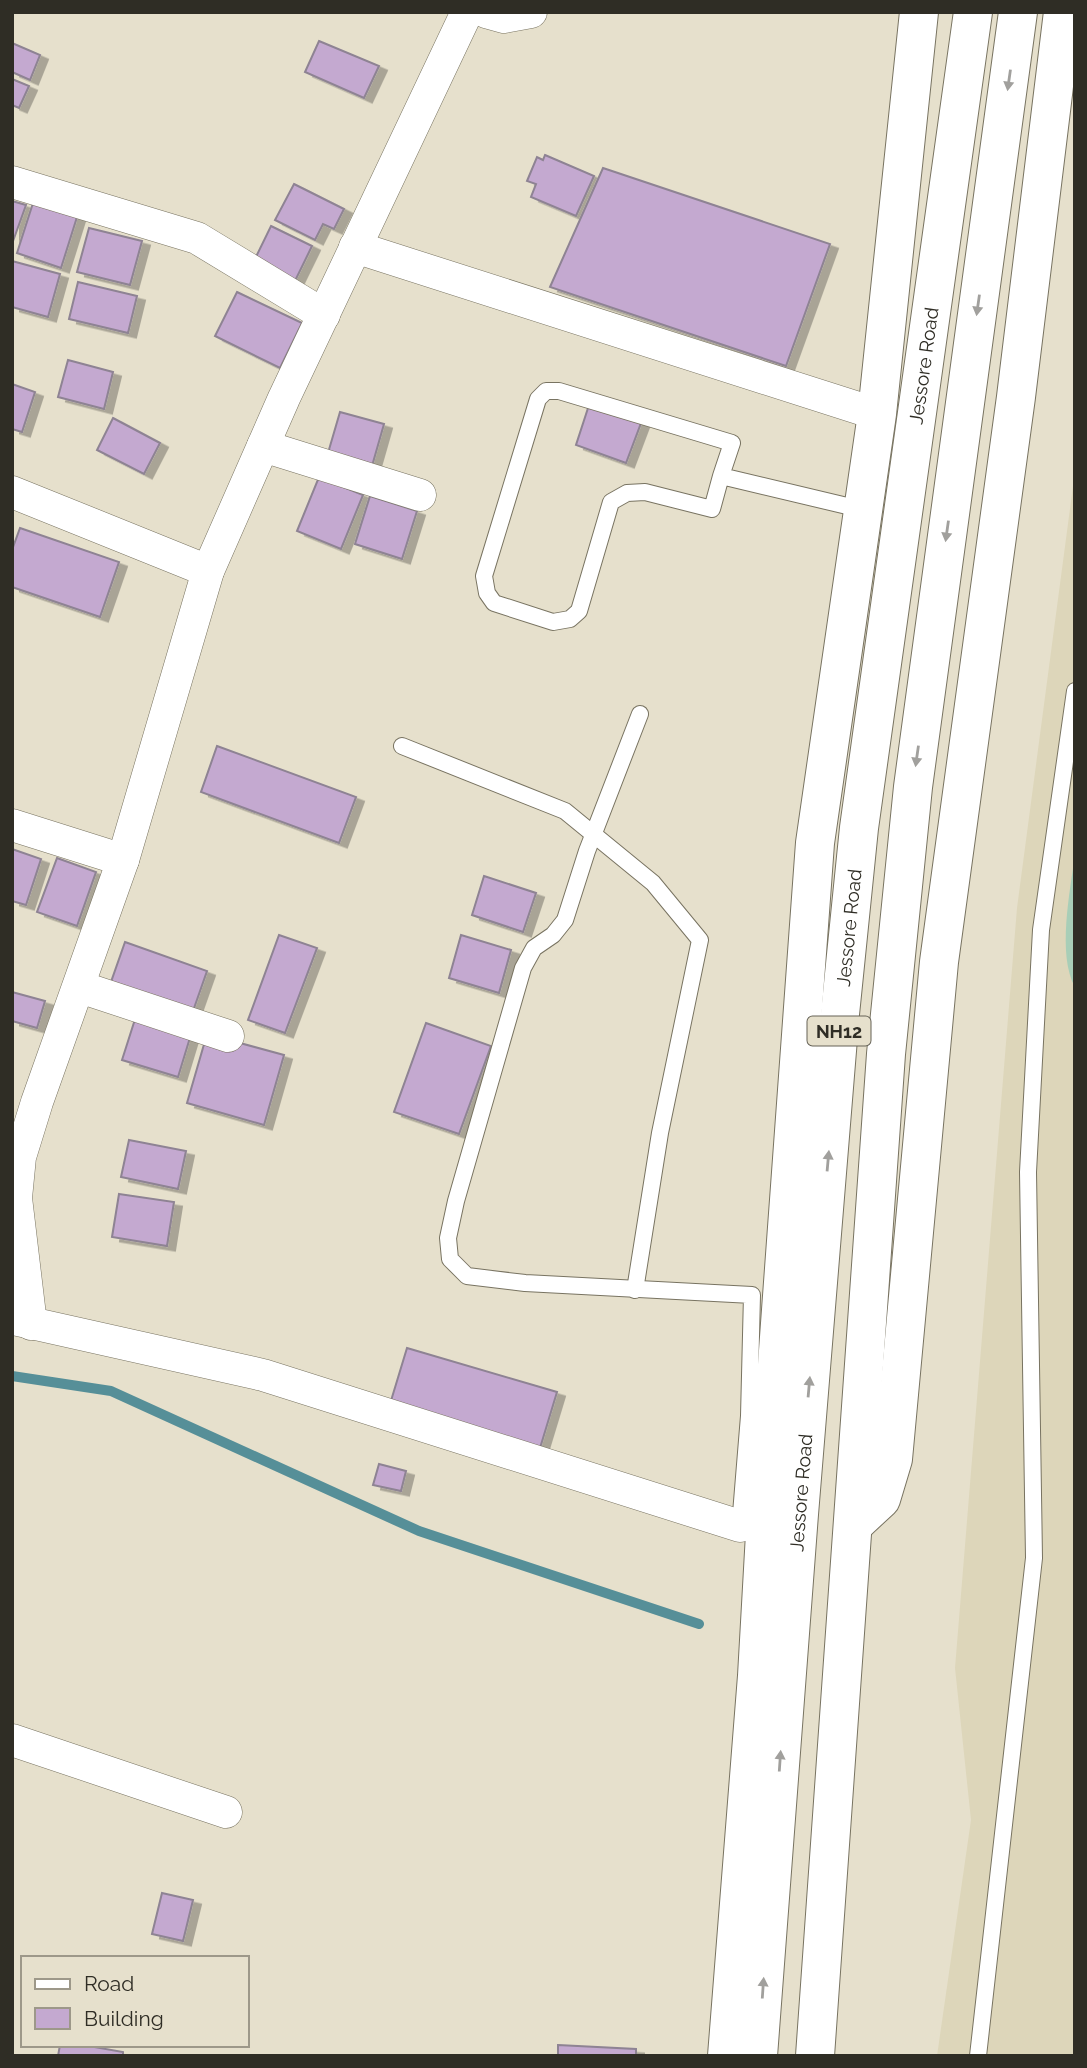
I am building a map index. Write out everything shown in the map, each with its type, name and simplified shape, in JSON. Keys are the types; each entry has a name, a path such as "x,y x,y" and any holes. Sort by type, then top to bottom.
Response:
{"main road":[{"path":"727,2056 757,1676 816,843 877,414 919,12"},
{"name":"Jessore Road","path":"758,2056 768,1519 840,1014 859,828 973,12"},
{"name":"NH12","path":"815,2056 886,1054 913,787 1018,12"},
{"path":"853,1524 881,1499 893,1460 939,962 1016,397 1063,12"}],"street":[{"path":"467,12 355,247 208,571 123,860 80,987 16,1155 22,1321 263,1375 768,1519"},
{"path":"486,12 505,17 531,12"},
{"path":"12,182 197,238 324,315"},
{"path":"355,247 877,414"},
{"path":"264,446 419,495"},
{"path":"12,492 208,571"},
{"path":"12,825 123,860"},
{"path":"80,987 228,1036"},
{"path":"12,1740 226,1812"}],"lane":[{"path":"546,391 559,391 732,443 721,476 712,509 645,492 627,493 611,502 579,611 570,619 552,622 494,603 487,593 485,576 488,563 538,399 546,391"},
{"path":"721,476 864,510"},
{"path":"978,2056 1034,1558 1028,1172 1041,930 1075,691"},
{"path":"639,714 565,920 553,935 534,948 523,968 456,1201 448,1238 450,1259 467,1276 525,1283 752,1295 749,1416 768,1519"},
{"path":"402,746 565,811 653,883 700,940 660,1133 635,1290"}],"shaded area":[{"path":"1075,471 1075,2056 937,2056 971,1820 955,1668 1017,908"}],"green space":[{"path":"1075,855 1075,987 1067,958 1066,922"}],"building":[{"path":"319,41 379,66 364,98 305,72"},
{"path":"12,43 40,55 30,80 12,72"},
{"path":"12,79 29,86 19,108 12,105"},
{"path":"545,155 594,176 576,216 531,197 536,184 527,181 537,157 543,160"},
{"path":"603,168 830,244 786,366 550,287"},
{"path":"294,184 344,209 334,229 323,224 315,240 275,220"},
{"path":"12,201 26,205 12,244"},
{"path":"33,203 77,217 61,268 17,253"},
{"path":"271,226 312,246 294,283 253,263"},
{"path":"89,228 142,241 130,285 77,272"},
{"path":"12,261 60,274 48,317 12,307"},
{"path":"78,282 137,296 128,333 69,319"},
{"path":"237,292 302,323 280,368 215,336"},
{"path":"68,360 113,372 104,409 58,397"},
{"path":"12,384 35,392 22,432 12,429"},
{"path":"589,405 641,423 626,463 576,445"},
{"path":"340,412 384,424 372,466 328,453"},
{"path":"113,418 160,443 144,474 97,450"},
{"path":"319,477 363,495 341,549 297,531"},
{"path":"370,496 417,511 402,559 355,544"},
{"path":"20,528 119,562 100,617 12,587 12,550"},
{"path":"217,746 356,797 339,843 201,792"},
{"path":"12,849 41,859 26,905 12,901"},
{"path":"57,858 96,872 77,926 37,912"},
{"path":"484,876 536,893 523,932 472,915"},
{"path":"279,935 317,948 285,1033 248,1020"},
{"path":"461,935 511,950 499,993 449,978"},
{"path":"125,942 207,971 193,1011 111,982"},
{"path":"12,992 45,1001 37,1028 12,1021"},
{"path":"137,1013 192,1031 178,1077 122,1060"},
{"path":"426,1023 491,1046 459,1134 394,1112"},
{"path":"207,1034 284,1055 264,1125 187,1103"},
{"path":"129,1140 186,1151 178,1189 121,1177"},
{"path":"119,1194 174,1202 167,1246 112,1237"},
{"path":"407,1348 557,1392 540,1448 390,1404"},
{"path":"379,1464 406,1471 401,1491 373,1485"},
{"path":"162,1893 193,1900 183,1941 152,1934"},
{"path":"558,2045 636,2049 636,2056 558,2056"},
{"path":"60,2047 94,2047 123,2052 123,2056 58,2056"}],"waterway":[{"path":"12,1376 111,1391 419,1531 699,1624"}]}
